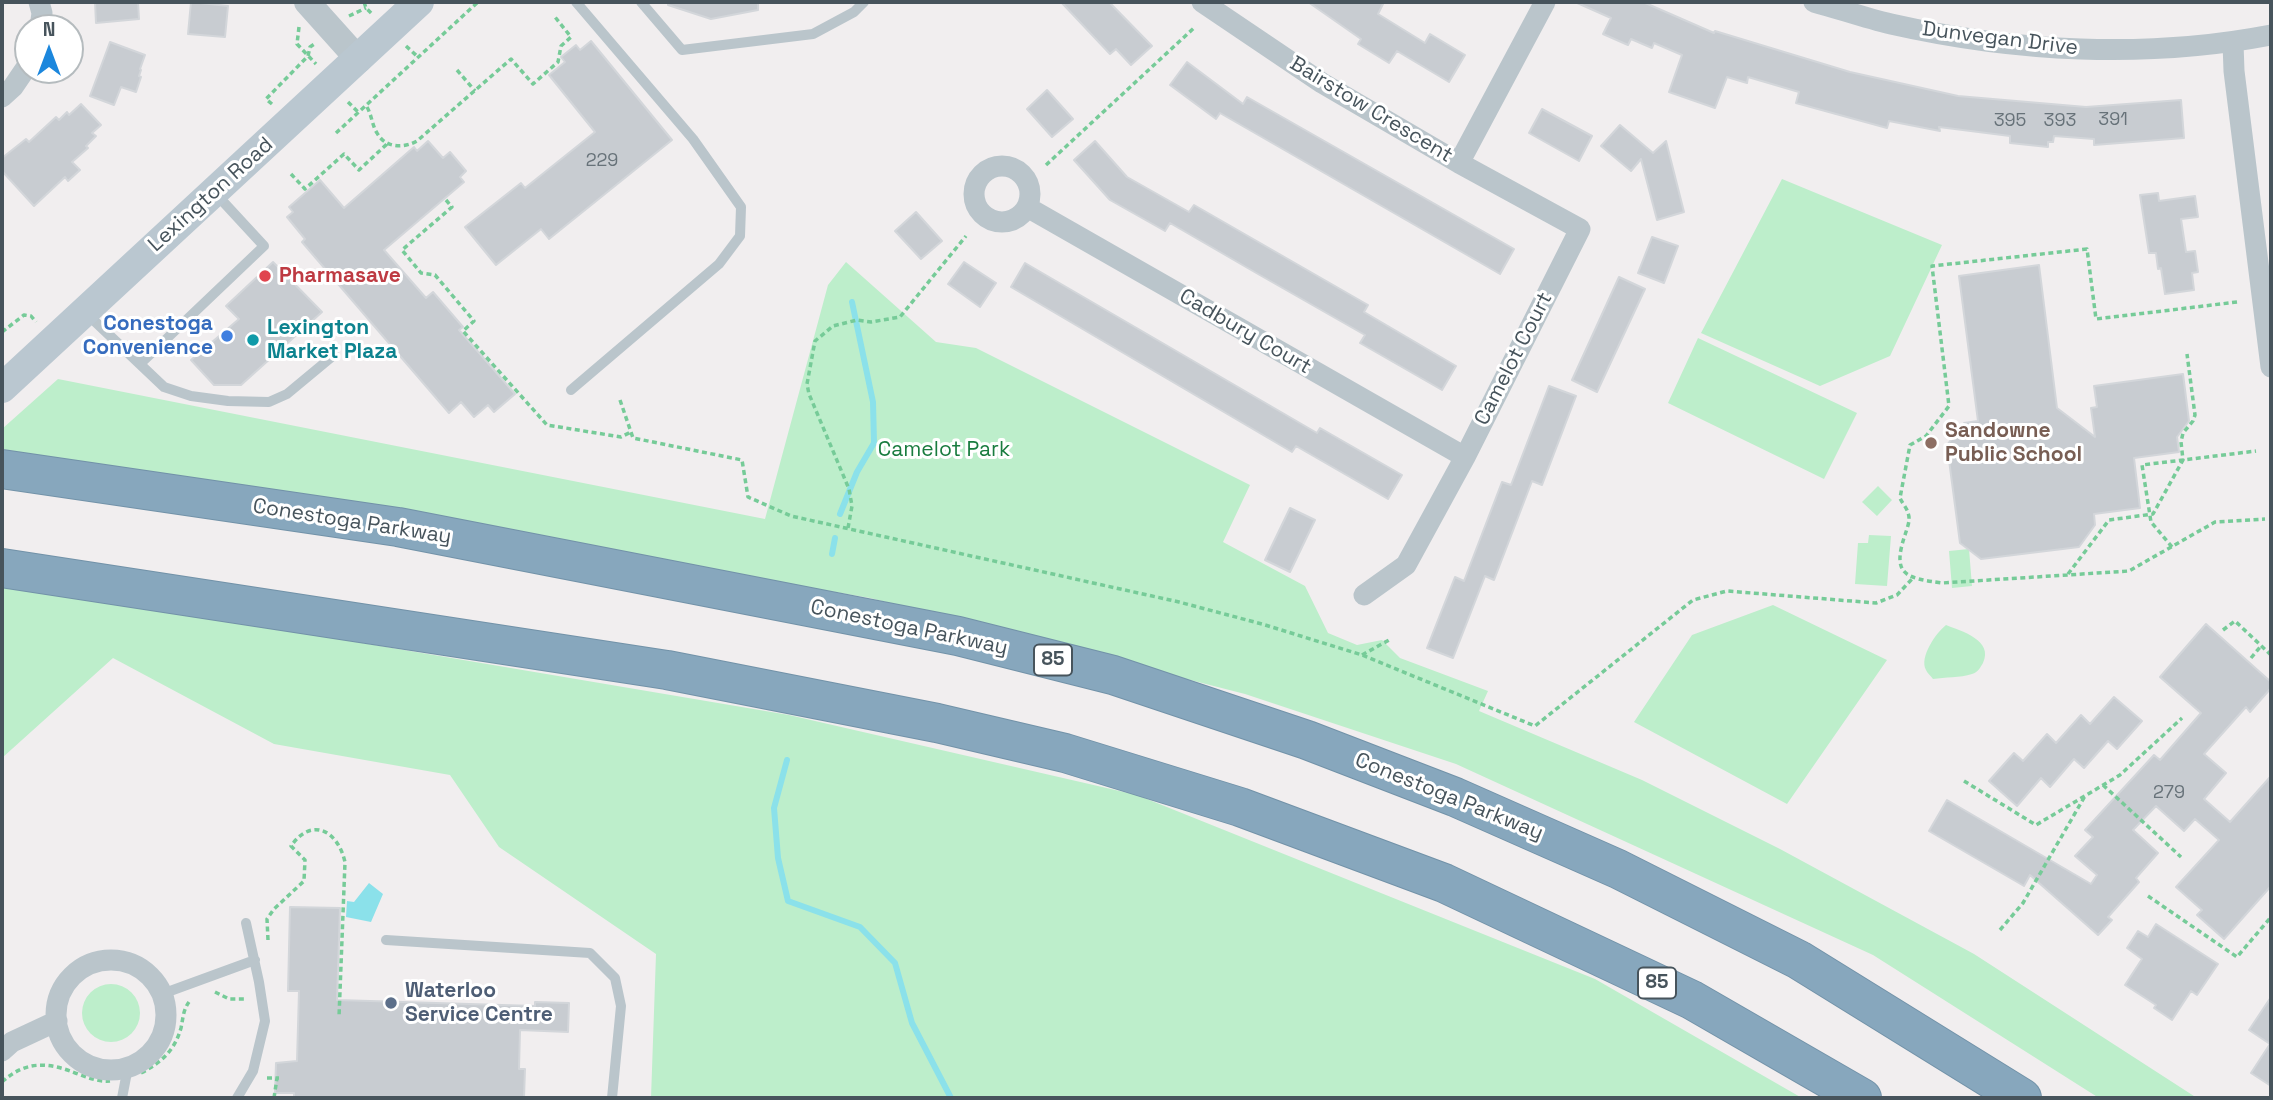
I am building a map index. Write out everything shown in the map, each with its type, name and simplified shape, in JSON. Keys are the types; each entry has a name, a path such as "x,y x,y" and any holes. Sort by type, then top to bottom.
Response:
{"highway":[{"name":"Conestoga Parkway","path":"2,469 398,527 958,636 1113,675 1307,740 1443,792 1618,869 1799,960 2022,1098"},
{"name":"85","path":"2,568 667,670 937,723 1065,753 1240,807 1444,883 1692,1000 1862,1098"}],"main road":[{"name":"Lexington Road","path":"2,388 419,2"}],"street":[{"path":"307,2 359,60"},
{"name":"Bairstow Crescent","path":"1202,2 1322,83 1459,163 1545,2"},
{"name":"Dunvegan Drive","path":"1814,2 1890,23 1965,38 2029,46 2091,50 2233,43 2271,36"},
{"path":"2233,43 2234,71 2269,316 2271,367"},
{"path":"2,97 15,84"},
{"name":"Camelot Court","path":"1364,595 1406,565 1465,457 1580,229 1459,163"},
{"name":"Cadbury Court","path":"1027,207 1465,457"},
{"path":"101,961 122,961 142,969 157,983 162,994 166,1023 159,1043 127,1073 90,1065 74,1055 62,1039 57,1021 58,1002 66,983 82,968 101,961"},
{"path":"2,1051 12,1042 57,1021"}],"lane":[{"path":"571,390 719,264 740,236 741,207 693,139 576,2"},
{"path":"641,2 682,50 813,34 853,12 864,2"},
{"path":"140,364 264,246 214,192"},
{"path":"84,312 164,387 191,396 228,401 269,402 287,394 334,355"},
{"path":"237,1098 253,1071 265,1021 246,923"},
{"path":"386,940 590,953 615,978 621,1006 612,1098"},
{"path":"162,994 255,960"},
{"path":"122,1098 127,1073"}],"path":[{"path":"351,14 366,8 364,2"},
{"path":"336,133 478,2"},
{"path":"367,107 376,132 387,144 403,147 417,141 511,59 533,84 558,62 561,46 571,37 555,17"},
{"path":"1046,165 1195,27"},
{"path":"297,44 318,66"},
{"path":"405,45 418,57"},
{"path":"266,99 308,56 310,47"},
{"path":"457,70 475,91"},
{"path":"345,99 359,113"},
{"path":"291,174 305,189 344,153 359,170 387,144"},
{"path":"446,200 452,207 402,250 421,273 435,275 474,321 463,331 547,425 621,436 631,432"},
{"path":"848,528 852,506 849,489 808,394 807,384 815,341 833,326 857,320 871,322 900,317 967,236"},
{"path":"2237,302 2096,319 2087,248 1932,266 1948,407 1926,436 1910,445 1900,498 1909,514 1909,522 1899,552 1902,569 1912,579 1942,583 2129,570 2216,522 2265,519"},
{"path":"2,332 24,315 31,316 38,325"},
{"path":"2067,574 2109,520 2153,514 2183,460 2183,433 2193,421 2194,415 2187,354"},
{"path":"620,400 633,438 742,460 748,497 791,516"},
{"path":"2172,547 2148,516 2142,465 2256,451"},
{"path":"2223,630 2235,621 2271,655"},
{"path":"1362,655 1389,640"},
{"path":"2251,658 2261,646"},
{"path":"1964,781 2036,824 2120,775 2182,718"},
{"path":"2102,785 2181,857"},
{"path":"2000,930 2023,903 2086,795"},
{"path":"268,946 267,919 304,881 305,860 291,846 298,837 308,832 317,830 330,834 342,848 345,862 339,1017"},
{"path":"2147,896 2236,957 2271,917"},
{"path":"214,991 229,999 249,999"},
{"path":"2,1082 23,1067 38,1064 55,1065 104,1082 158,1064 173,1048 184,1008 189,1001"},
{"path":"267,1068 265,1078 278,1078 274,1098"}],"green space":[{"path":"1782,179 1942,245 1890,356 1820,386 1701,333"},
{"name":"Camelot Park","path":"846,262 936,342 976,348 1250,485 1223,542 1305,586 1328,633 1357,645 1382,640 1400,658 1488,691 1479,711 1642,780 1780,849 1974,954 2197,1098 2099,1098 1873,955 1456,764 1245,694 870,598 2,449 2,429 58,379 765,519 828,285"},
{"path":"1698,338 1857,413 1824,479 1668,403"},
{"path":"1878,486 1892,500 1877,516 1862,502"},
{"path":"1869,535 1891,536 1887,586 1855,584 1858,543 1868,543"},
{"path":"1969,549 1972,586 1952,588 1949,551"},
{"path":"2,585 789,715 1137,795 1595,979 1802,1098 651,1098 656,954 499,847 450,775 274,744 113,658 2,758"},
{"path":"1773,605 1887,660 1787,804 1634,722 1692,635"},
{"path":"1946,625 1974,638 1984,648 1983,663 1976,672 1933,679 1927,671 1924,665 1927,652 1933,639"},
{"path":"105,984 117,984 132,992 140,1007 140,1019 132,1034 117,1042 105,1042 90,1034 82,1019 82,1007 90,992"}],"water":[{"path":"369,883 383,894 371,922 346,917 347,901 354,902"}],"building":[{"path":"95,2 138,2 139,19 96,23"},
{"path":"191,2 228,6 225,37 188,34"},
{"path":"668,2 758,2 758,10 711,19 668,5"},
{"path":"1061,2 1109,2 1152,46 1131,65 1116,49 1110,54"},
{"path":"1308,2 1384,2 1378,14 1425,43 1430,34 1465,55 1449,82 1397,51 1389,63 1358,44 1361,39"},
{"path":"1575,2 1643,2 1714,33 1715,31 1850,72 1958,96 2086,107 2181,100 2184,138 2094,145 2094,139 2054,136 2053,142 2048,142 2048,147 2010,143 2010,136 1939,127 1940,131 1889,121 1887,128 1796,103 1799,92 1748,77 1747,83 1727,77 1715,108 1669,92 1682,55 1654,43 1652,48 1631,39 1628,45 1603,34 1611,18"},
{"path":"591,41 672,140 549,239 541,229 496,265 465,227 521,183 525,188 595,132 549,75 565,62 561,57 576,45 580,50"},
{"path":"110,42 145,55 136,92 121,87 114,105 90,96"},
{"path":"1187,62 1243,104 1247,97 1514,249 1500,274 1220,113 1216,119 1170,85"},
{"path":"1047,90 1073,119 1052,137 1027,109"},
{"path":"81,104 101,125 92,133 96,136 86,146 88,148 72,162 80,170 68,181 65,177 34,206 2,171 2,158 26,139 29,142 56,117 59,120 67,112 69,115"},
{"path":"1542,109 1592,136 1579,161 1529,133"},
{"path":"1620,125 1653,153 1666,141 1684,212 1657,220 1641,159 1631,171 1601,146"},
{"path":"428,141 443,158 450,152 466,171 460,177 464,182 384,250 426,298 433,292 463,327 459,330 515,394 494,412 488,405 474,417 461,402 449,413 302,242 305,239 287,217 293,212 289,207 320,180 344,208 414,147 417,151"},
{"path":"1095,141 1127,177 1189,212 1194,205 1368,305 1364,312 1456,366 1442,390 1360,343 1365,335 1170,223 1165,231 1110,200 1074,160"},
{"path":"2158,193 2159,201 2195,196 2198,217 2181,219 2186,252 2195,251 2198,272 2192,273 2194,290 2165,294 2156,253 2149,253 2140,195"},
{"path":"916,212 942,241 921,259 895,231"},
{"path":"1652,237 1678,246 1664,283 1638,273"},
{"name":"Lexington Market Plaza","path":"273,262 322,312 241,385 214,385 191,360 239,319 226,306"},
{"path":"964,262 996,283 980,307 948,284"},
{"path":"1025,263 1317,433 1320,428 1402,475 1388,499 1296,446 1292,452 1011,287"},
{"path":"2039,265 2057,408 2095,437 2091,408 2097,407 2094,386 2183,374 2189,421 2177,437 2179,452 2134,458 2140,508 2094,514 2095,525 2079,547 1981,559 1960,543 1947,445 1964,423 1978,421 1959,276"},
{"path":"1619,277 1645,289 1597,392 1572,380"},
{"path":"1549,386 1576,396 1542,485 1532,481 1494,580 1485,576 1453,658 1427,648 1455,577 1464,581 1502,482 1511,485"},
{"path":"1290,508 1315,520 1290,572 1265,560"},
{"path":"2206,624 2271,682 2271,688 2250,712 2246,707 2204,754 2226,773 2204,799 2230,822 2271,776 2271,886 2224,939 2197,915 2202,910 2176,887 2219,840 2195,819 2184,831 2156,806 2133,830 2158,853 2136,878 2139,882 2108,917 2112,920 2098,935 2030,875 2024,886 1929,831 1947,800 2091,884 2097,875 2075,856 2093,837 2085,830 2154,755 2160,760 2201,713 2160,677"},
{"path":"2114,697 2142,721 2117,749 2108,741 2084,768 2074,759 2050,787 2041,778 2017,806 1989,781 2014,753 2023,761 2047,734 2056,743 2081,715 2090,724"},
{"name":"Waterloo Service Centre","path":"290,907 340,908 337,1000 535,1006 535,1002 569,1003 568,1032 520,1030 519,1069 525,1069 524,1098 294,1098 294,1093 275,1093 276,1063 297,1061 299,991 288,991"},
{"path":"2156,924 2218,964 2197,995 2191,991 2172,1020 2154,1008 2156,1005 2125,985 2142,959 2127,948 2138,931 2148,937"},
{"path":"2271,997 2271,1086 2251,1073 2270,1044 2249,1030"}],"waterway":[{"path":"840,514 857,472 874,443 873,402 852,302"},
{"path":"832,554 835,538"},
{"path":"787,760 774,808 778,858 788,901 860,927 895,963 912,1023 951,1098"}],"place":[{"name":"Pharmasave","path":"265,276"},
{"name":"Conestoga Convenience","path":"227,336"},
{"name":"Lexington Market Plaza","path":"253,340"},
{"name":"Sandowne Public School","path":"1931,443"},
{"name":"Waterloo Service Centre","path":"391,1003"}]}
